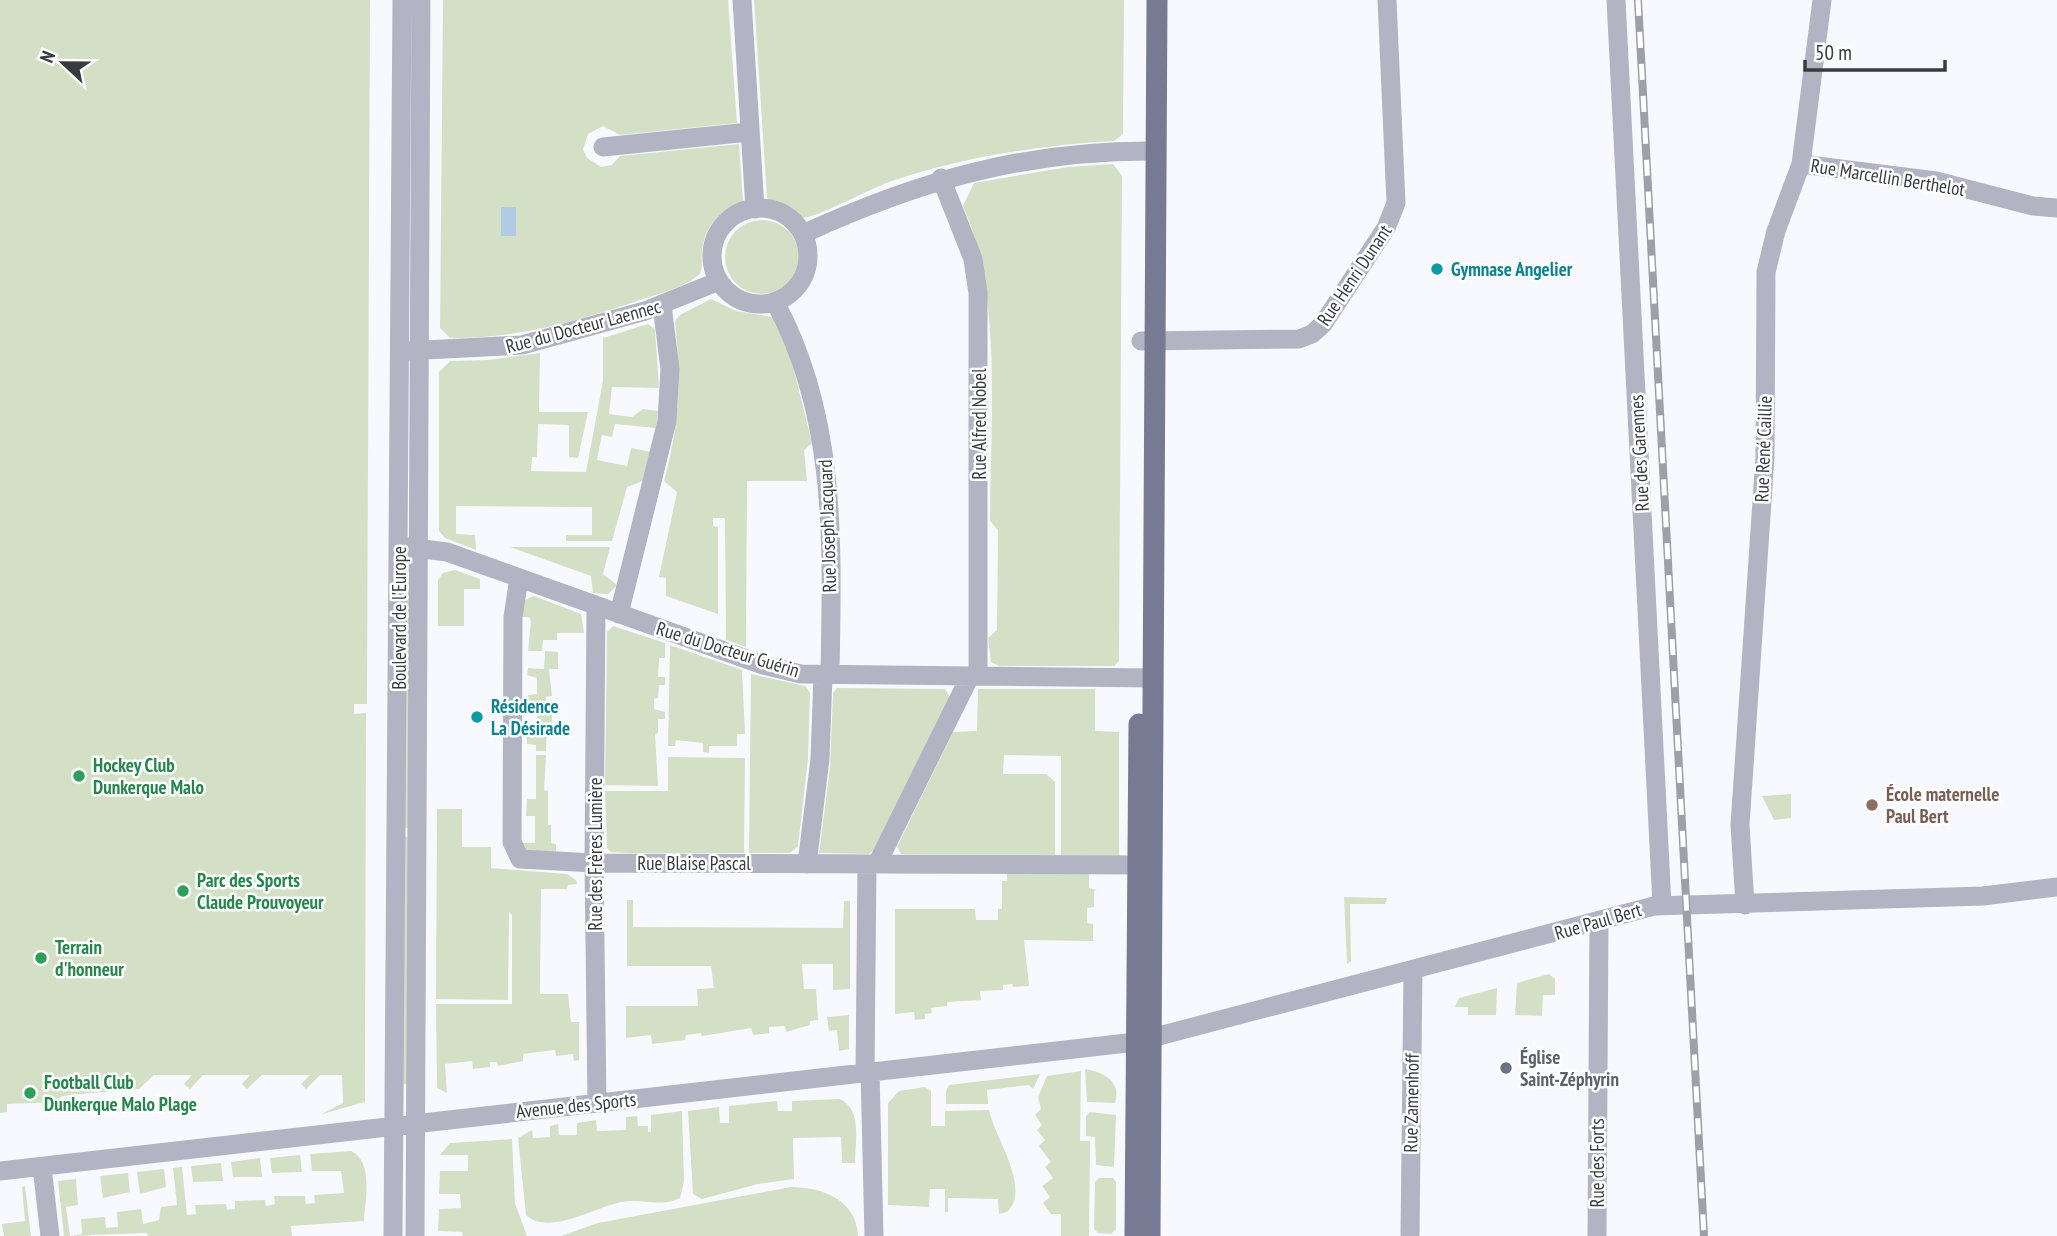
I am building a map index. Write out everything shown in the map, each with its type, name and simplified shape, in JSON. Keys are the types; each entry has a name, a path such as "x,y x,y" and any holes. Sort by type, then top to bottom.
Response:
{"main road":[{"path":"1143,0 1149,151 1144,1040 1150,1236"},
{"path":"1149,151 1157,0"},
{"path":"1135,1236 1144,1040"}],"street":[{"name":"Boulevard de l'Europe","path":"402,0 410,351"},
{"name":"Boulevard de l'Europe","path":"393,1236 410,351 421,0"},
{"path":"741,0 755,209"},
{"name":"Rue Henri Dunant","path":"1148,341 1299,339 1312,334 1327,317 1387,228 1396,203 1387,0"},
{"name":"Rue des Garennes","path":"1616,0 1662,905"},
{"name":"Rue René Caillie","path":"1745,905 1740,825 1765,457 1766,272 1776,231 1801,164 1822,0"},
{"path":"603,147 749,132"},
{"path":"803,234 879,200 941,178 1062,155 1149,151"},
{"name":"Rue Marcellin Berthelot","path":"1801,164 1936,181 2033,206 2057,208"},
{"name":"Rue Alfred Nobel","path":"941,178 969,248 978,293 974,676"},
{"path":"755,209 783,214 803,234 808,257 805,274 791,293 775,302 747,302 731,294 719,281 712,256 717,235 735,215 755,209"},
{"name":"Rue du Docteur Laennec","path":"410,351 522,345 662,305 719,281"},
{"name":"Rue Joseph Jacquard","path":"775,302 807,372 823,445 831,530 820,759 807,864"},
{"path":"619,614 667,421 670,369 662,305"},
{"name":"Boulevard de l'Europe","path":"408,547 415,1236"},
{"name":"Rue du Docteur Guérin","path":"408,547 447,552 772,667 826,675 1146,678"},
{"name":"Rue Blaise Pascal","path":"519,578 513,617 513,850 517,857 527,861 594,863 1145,865"},
{"name":"Rue des Frères Lumière","path":"596,606 594,863 597,1102"},
{"path":"874,1236 868,1072 872,864 974,676"},
{"name":"Rue Paul Bert","path":"1144,1040 1662,905 1745,905 1983,896 2057,887"},
{"name":"Rue des Forts","path":"1597,1236 1599,921"},
{"name":"Rue Zamenhoff","path":"1410,1236 1413,971"},
{"name":"Avenue des Sports","path":"0,1171 1144,1040"},
{"path":"43,1167 50,1236"}],"green space":[{"path":"0,0 370,0 367,704 354,704 354,714 366,713 365,1102 322,1114 343,1103 342,1075 320,1075 306,1089 301,1084 310,1075 262,1075 247,1089 242,1084 250,1075 203,1075 190,1089 184,1084 192,1075 154,1075 139,1089 69,1095 60,1097 60,1102 7,1104 7,1112 0,1113"},
{"path":"443,0 728,0 737,123 620,135 603,126 588,134 583,149 587,158 601,167 612,165 620,156 739,144 743,201 720,214 710,227 703,243 700,274 667,291 550,327 500,335 450,338 440,328"},
{"path":"754,0 1124,0 1123,134 1114,141 1030,149 947,165 892,181 803,218 767,198"},
{"path":"1113,164 1122,176 1119,661 1114,666 999,666 991,662 988,638 997,630 998,530 990,521 992,360 989,319 976,241 963,206 974,183 1068,167"},
{"path":"755,220 769,220 783,226 793,236 799,257 797,271 783,288 769,294 755,294 741,288 731,278 725,264 725,250 731,236 741,226"},
{"path":"711,299 736,311 773,317 789,350 812,443 804,450 807,481 747,481 746,647 726,640 725,518 713,518 713,526 718,527 718,614 666,596 666,578 659,577 677,492 664,481 678,402 675,321 680,315"},
{"path":"648,324 655,329 659,388 612,387 609,414 632,417 643,409 658,411 656,428 615,424 612,437 602,435 597,460 627,466 631,448 651,452 643,481 627,487 612,541 566,541 566,535 592,535 592,507 456,506 456,534 475,535 476,550 445,538 439,531 439,372 450,361 488,360 540,353 539,412 588,412 578,458 569,457 569,425 538,424 537,457 532,457 531,471 586,472 603,381 603,338"},
{"path":"510,547 610,547 603,574 617,585 608,594 593,593 591,576"},
{"path":"455,570 480,579 480,589 464,589 464,626 438,626 438,580 443,573"},
{"path":"404,590 412,590 412,828 403,828"},
{"path":"534,596 581,614 584,633 557,633 557,640 543,640 542,651 528,651 531,621 529,617 521,617 523,601"},
{"path":"613,626 665,643 665,658 659,658 658,677 665,677 665,685 659,685 658,698 654,699 654,709 665,712 665,719 658,719 658,733 655,734 658,786 605,785 607,632"},
{"path":"670,645 742,670 745,734 737,734 737,746 709,746 709,753 703,752 703,743 676,740 675,746 668,746"},
{"path":"545,651 558,652 558,669 549,669 552,696 546,697 546,711 552,712 552,728 547,729 546,751 536,751 536,745 527,744 527,732 536,731 537,713 527,712 528,695 537,694 537,678 527,675 528,668 544,669"},
{"path":"751,674 805,686 810,693 808,759 798,846 790,853 749,853"},
{"path":"837,688 945,689 950,697 875,849 869,854 819,853 830,768 833,693"},
{"path":"978,689 1095,689 1095,731 1119,732 1119,856 1061,855 1061,756 1004,755 1003,774 1046,774 1055,782 1055,855 901,854 897,847 953,732 977,731"},
{"path":"536,755 546,755 544,790 548,791 548,825 551,825 551,843 556,844 556,852 528,852 519,843 535,843 535,816 526,816 527,799 536,799"},
{"path":"668,757 745,758 744,853 627,853 611,852 607,848 605,791 668,791"},
{"path":"1791,794 1791,818 1774,820 1762,796"},
{"path":"437,809 462,809 462,847 491,847 491,868 567,874 576,880 577,884 568,885 567,889 541,889 540,994 568,994 571,1022 579,1022 579,1060 574,1061 573,1054 556,1056 555,1050 523,1054 523,1061 498,1066 497,1062 490,1062 490,1067 473,1069 472,1061 445,1064 447,1093 437,1088 436,1004 512,1004 512,915 509,912 508,1000 436,999"},
{"path":"403,837 410,837 409,1084 402,1084"},
{"path":"1007,873 1089,873 1089,888 1097,890 1094,891 1094,907 1087,908 1087,923 1093,924 1093,941 1024,940 1029,986 1013,987 1012,984 1003,985 1003,990 980,991 981,1000 947,1002 947,1006 931,1008 932,1013 925,1014 925,1019 915,1020 914,1012 895,1014 895,909 975,909 976,920 998,920 998,909 1002,909 1002,881 1007,881"},
{"path":"1344,897 1387,898 1385,904 1350,904 1351,961 1347,964"},
{"path":"627,900 633,900 633,927 843,928 844,901 850,901 850,989 833,990 833,964 802,964 804,989 816,989 818,1020 810,1021 810,1025 786,1032 785,1026 769,1027 769,1033 753,1035 751,1028 702,1036 701,1033 686,1035 685,1040 652,1044 651,1035 626,1038 626,1006 698,1006 697,989 714,988 711,966 627,966"},
{"path":"1549,974 1555,979 1555,995 1543,995 1542,1016 1515,1015 1517,983"},
{"path":"1497,988 1496,1015 1468,1015 1468,1007 1455,1007 1459,998"},
{"path":"849,1015 849,1049 839,1051 837,1030 829,1031 827,1017"},
{"path":"1085,1069 1104,1075 1113,1083 1116,1089 1115,1103 1087,1102"},
{"path":"1081,1071 1080,1141 1090,1141 1089,1236 1061,1236 1061,1214 1051,1214 1043,1203 1050,1197 1042,1186 1053,1178 1045,1167 1051,1162 1039,1146 1045,1140 1037,1130 1042,1125 1035,1115 1041,1109 1038,1097 1047,1076"},
{"path":"1040,1074 1033,1089 1029,1085 987,1090 988,1104 946,1104 949,1085"},
{"path":"925,1087 931,1091 931,1126 945,1126 945,1111 989,1110 1014,1176 1014,1202 1007,1212 999,1214 998,1199 948,1198 948,1212 945,1212 945,1189 930,1189 929,1207 888,1205 888,1103 899,1091"},
{"path":"839,1099 847,1104 855,1118 855,1163 842,1163 841,1137 793,1138 794,1179 758,1184 702,1199 693,1194 688,1111 719,1107 720,1123 729,1123 729,1106 777,1101 778,1111 792,1111 792,1101"},
{"path":"682,1111 684,1181 680,1198 658,1203 621,1202 559,1222 536,1221 526,1215 518,1138 532,1130 533,1138 550,1137 550,1126 558,1124 559,1135 577,1135 577,1123 596,1120 597,1131 626,1130 626,1117 637,1116 638,1126 648,1126 648,1132 651,1132 651,1115"},
{"path":"1090,1112 1116,1115 1114,1167 1096,1165 1095,1137 1086,1136 1086,1116"},
{"path":"512,1139 515,1203 527,1236 463,1236 462,1232 438,1231 439,1209 461,1208 460,1194 439,1194 440,1171 468,1171 468,1155 440,1155 450,1143"},
{"path":"351,1151 358,1156 365,1172 364,1221 291,1226 292,1236 148,1236 147,1233 72,1236 82,1234 81,1219 105,1217 106,1228 118,1227 117,1212 141,1209 143,1224 159,1220 161,1207 177,1205 173,1168 182,1167 187,1215 196,1214 195,1205 226,1204 227,1210 235,1209 235,1201 265,1200 266,1206 275,1204 274,1196 305,1196 306,1204 315,1203 314,1195 344,1193 341,1171 312,1171 310,1154"},
{"path":"300,1155 302,1172 272,1173 270,1158"},
{"path":"260,1158 262,1177 233,1177 231,1162"},
{"path":"221,1163 223,1181 193,1182 191,1166"},
{"path":"164,1169 166,1187 140,1194 137,1172"},
{"path":"128,1173 130,1192 103,1198 100,1176"},
{"path":"1099,1178 1113,1178 1116,1182 1116,1229 1111,1234 1098,1233 1094,1229 1095,1182"},
{"path":"76,1179 78,1205 66,1207 70,1236 64,1236 58,1181"},
{"path":"25,1186 31,1236 4,1236 2,1224 25,1221 22,1187"},
{"path":"791,1187 814,1190 836,1198 851,1213 858,1236 561,1236 598,1223"}],"water":[{"path":"501,207 516,207 516,236 501,236"}],"railway":[{"path":"1638,0 1704,1236"}],"place":[{"name":"Gymnase Angelier","path":"1437,269"},
{"name":"Résidence La Désirade","path":"477,717"},
{"name":"Hockey Club Dunkerque Malo","path":"79,776"},
{"name":"École maternelle Paul Bert","path":"1872,805"},
{"name":"Parc des Sports Claude Prouvoyeur","path":"183,891"},
{"name":"Terrain d'honneur","path":"41,958"},
{"name":"Église Saint-Zéphyrin","path":"1506,1068"},
{"name":"Football Club Dunkerque Malo Plage","path":"30,1093"}]}
